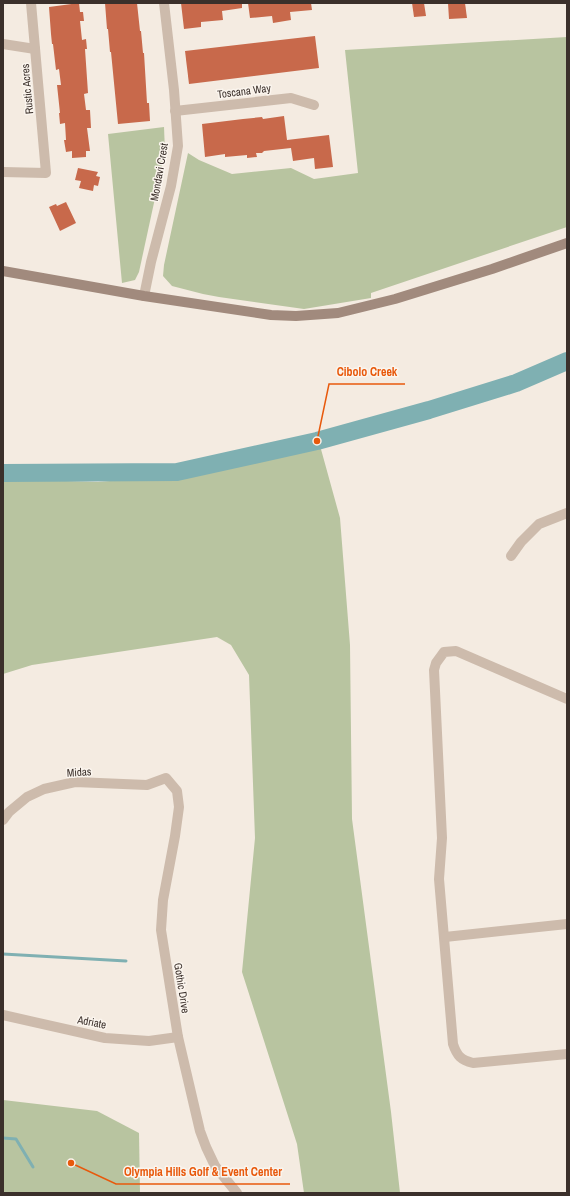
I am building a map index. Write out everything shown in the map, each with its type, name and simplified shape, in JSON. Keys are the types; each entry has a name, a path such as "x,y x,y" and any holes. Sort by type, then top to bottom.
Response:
{"main road":[{"path":"3,272 144,296 271,315 296,316 338,313 395,300 567,243"}],"street":[{"name":"Rustic Acres","path":"3,172 46,173 31,3"},
{"name":"Mondavi Crest","path":"144,296 151,262 171,186 178,146 164,3"},
{"path":"3,44 35,49"},
{"name":"Toscana Way","path":"175,111 291,98 314,105"},
{"path":"511,556 521,542 539,524 567,513"},
{"path":"567,699 456,650 442,648 434,670 442,838 439,879 453,1044 456,1054 463,1060 472,1063 567,1054"},
{"name":"Midas","path":"3,820 9,812 28,797 50,787 75,782 147,785 166,778"},
{"name":"Gothic Drive","path":"166,778 177,791 179,807 163,900 160,930 178,1037 200,1131 215,1166 238,1193"},
{"path":"445,937 567,924"},
{"name":"Adriate","path":"3,1016 105,1038 149,1041 178,1037"}],"green space":[{"path":"567,37 567,227 371,293 371,298 304,309 203,294 172,286 163,276 164,265 188,153 199,160 232,174 291,168 314,179 358,173 345,50"},
{"path":"164,127 165,152 139,272 135,280 122,283 108,134"},
{"path":"319,442 340,518 350,645 352,819 391,1112 400,1193 304,1193 297,1144 242,972 255,838 249,675 231,645 217,637 32,665 3,674 3,479 98,482 190,474 285,455"},
{"path":"3,1100 97,1111 139,1133 140,1193 3,1193"}],"building":[{"path":"79,3 80,12 83,12 84,21 80,21 82,40 86,39 87,49 85,49 88,93 84,94 86,110 90,110 91,128 87,128 90,151 86,151 86,157 72,158 72,151 66,152 64,140 66,140 65,123 60,124 57,85 61,85 59,69 56,70 52,44 49,7"},
{"path":"105,3 137,3 144,53 147,103 149,103 150,121 118,124"},
{"path":"181,3 242,3 242,8 222,11 223,20 201,22 201,27 184,29"},
{"path":"248,3 311,3 312,10 290,12 291,20 273,23 272,16 250,18"},
{"path":"412,3 424,3 426,16 414,17"},
{"path":"448,3 465,3 467,18 449,19"},
{"path":"315,36 319,68 189,84 185,51"},
{"path":"284,116 287,140 329,135 333,167 315,169 314,158 293,161 291,148 256,153 257,157 247,158 247,155 225,157 225,154 205,157 202,124"},
{"path":"78,168 98,172 96,176 100,177 98,186 94,185 93,191 79,188 81,181 75,180"},
{"path":"66,202 76,223 60,231 49,207 56,204 57,206"}],"waterway":[{"path":"3,473 177,472 317,441 429,410 516,383 567,361"},
{"path":"3,954 126,961"},
{"path":"3,1138 16,1139 33,1167"}],"place":[{"name":"Cibolo Creek","path":"317,441"},
{"name":"Olympia Hills Golf & Event Center","path":"71,1163"}]}
